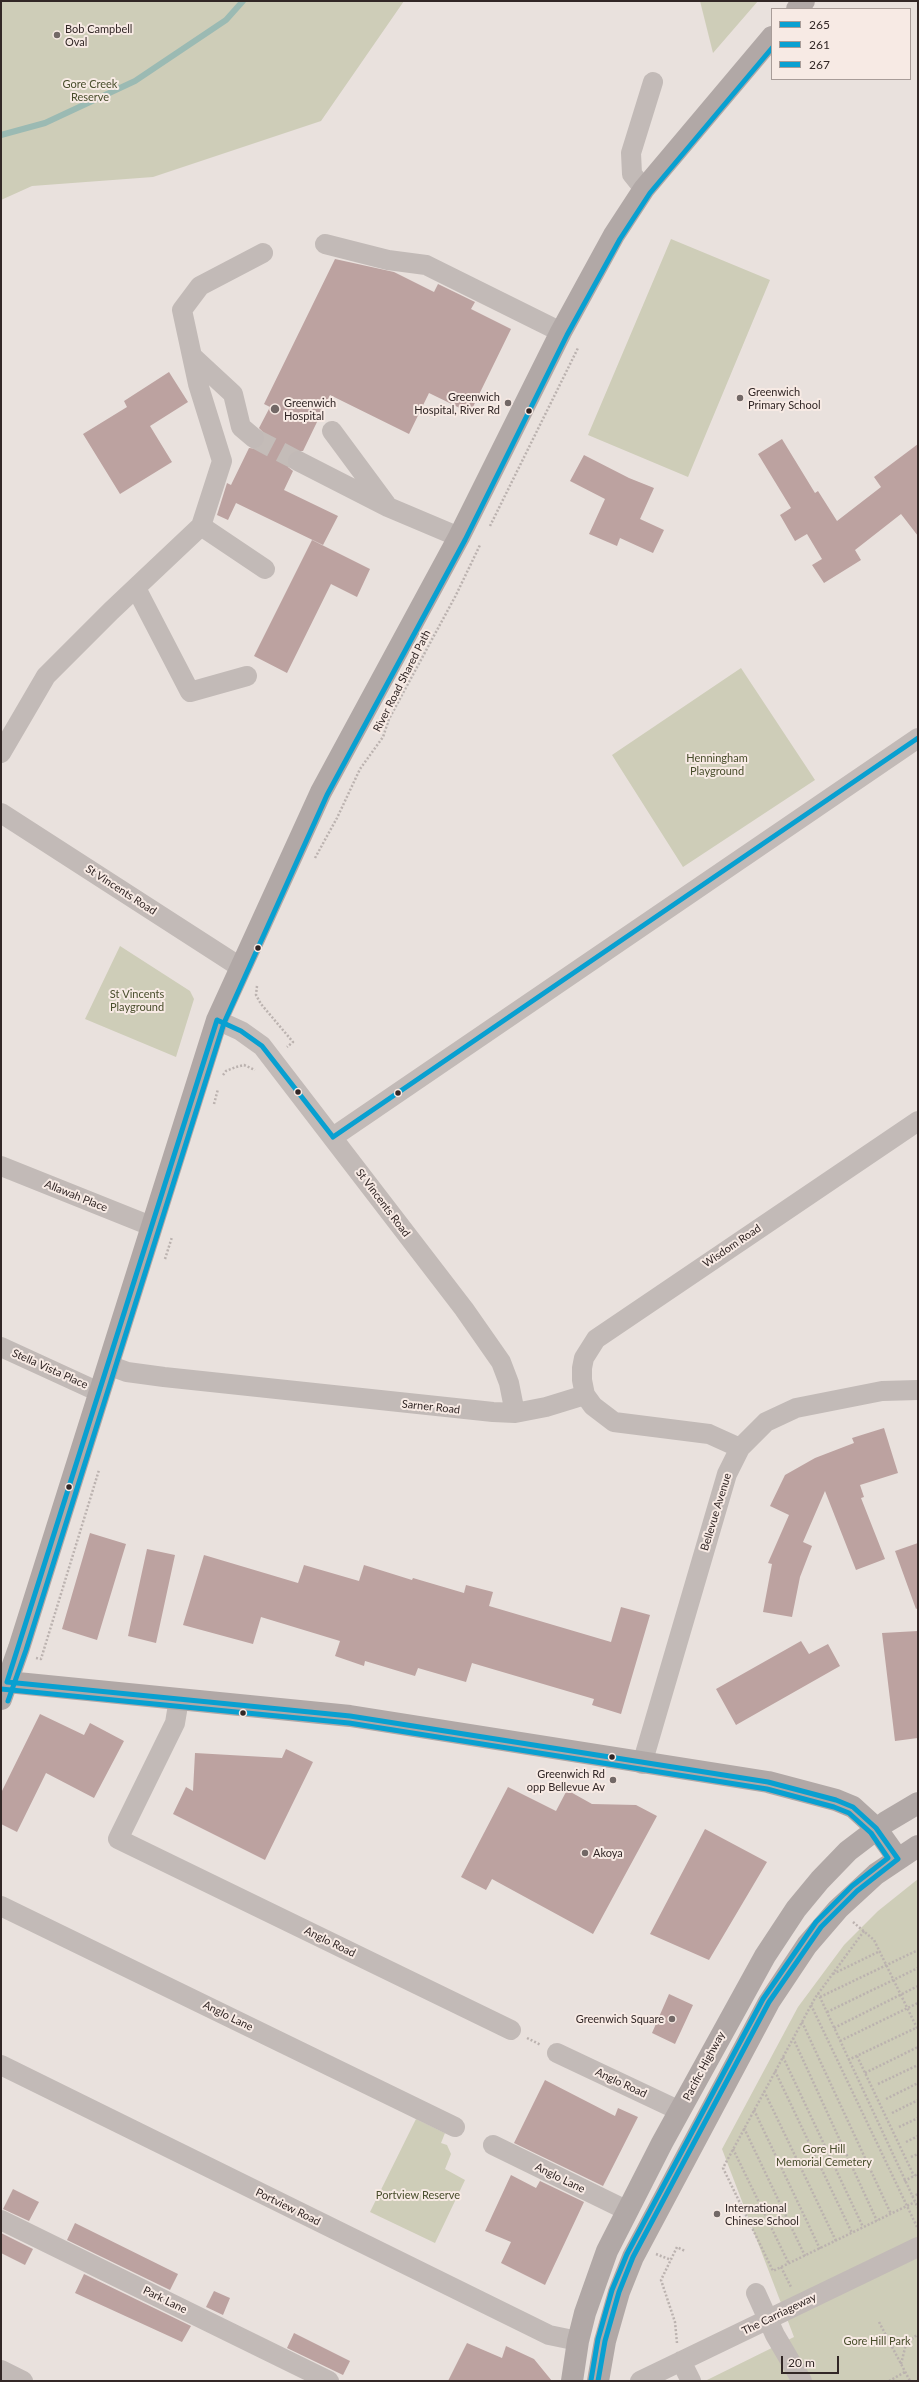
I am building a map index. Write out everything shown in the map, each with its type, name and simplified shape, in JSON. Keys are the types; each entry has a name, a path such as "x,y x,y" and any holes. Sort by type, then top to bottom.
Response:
{"main road":[{"path":"771,38 644,189 614,234 561,332 459,537 322,792 240,967 217,1020 100,1392 3,1688 179,1699 350,1716 642,1764 768,1782 836,1800 861,1812 876,1828 898,1859"},
{"name":"Pacific Highway","path":"572,2381 578,2341 599,2271 607,2251 680,2111 761,1962 796,1910 841,1859 876,1828 918,1803"},
{"path":"598,2381 605,2341 619,2292 632,2257 766,2009 803,1950 821,1927 857,1891 898,1859 918,1846"}],"street":[{"path":"644,189 632,174 631,153 653,82"},
{"path":"325,244 388,260 426,265 561,332"},
{"path":"1,753 46,676 201,526 222,461 198,384 182,310 200,286 263,253"},
{"path":"192,357 233,394 242,427 254,438"},
{"path":"332,431 388,507"},
{"path":"298,462 388,507 459,537"},
{"path":"201,526 265,569"},
{"path":"136,588 190,692 246,676"},
{"path":"333,1138 918,738"},
{"name":"St Vincents Road","path":"1,813 240,967"},
{"name":"St Vincents Road","path":"217,1020 241,1031 262,1046 464,1309 501,1362 509,1383 514,1412"},
{"name":"Wisdom Road","path":"586,1395 582,1380 582,1368 587,1353 596,1339 918,1121"},
{"name":"Allawah Place","path":"1,1166 151,1226"},
{"name":"Stella Vista Place","path":"1,1347 100,1392"},
{"name":"Sarner Road","path":"108,1365 127,1372 164,1377 470,1411 514,1412 546,1407 586,1395"},
{"name":"Bellevue Avenue","path":"642,1764 727,1474 740,1448 766,1422 796,1408 882,1391 918,1390"},
{"path":"586,1395 593,1406 614,1422 709,1434 740,1448"},
{"name":"Anglo Road","path":"179,1699 175,1723 118,1839 511,2030"},
{"name":"Anglo Lane","path":"1,1906 455,2127"},
{"name":"Anglo Road","path":"557,2053 680,2111"},
{"name":"Portview Road","path":"1,2065 549,2335 578,2341"},
{"name":"Anglo Lane","path":"493,2145 628,2211"},
{"name":"Park Lane","path":"1,2220 329,2381"},
{"name":"The Carriageway","path":"640,2381 918,2247"},
{"path":"756,2292 768,2320 802,2381"},
{"path":"681,2361 691,2381"},
{"path":"1,2370 23,2381"}],"path":[{"path":"489,527 580,345"},
{"name":"River Road Shared Path","path":"311,863 337,818 360,769 383,737 389,719 456,595 482,540"},
{"path":"220,1080 226,1070 236,1066 244,1065 260,1073 292,1042 256,995 257,982"},
{"path":"211,1108 217,1096 219,1085"},
{"path":"162,1266 170,1247 173,1232"},
{"path":"41,1659 100,1465"},
{"path":"848,2060 918,2028 874,1940 853,1922"},
{"path":"864,1931 818,1993 723,2168 773,2272 915,2202"},
{"path":"820,1997 918,1950"},
{"path":"832,1974 880,1951"},
{"path":"827,2012 918,1968"},
{"path":"834,2028 918,1986"},
{"path":"818,1993 904,2181 918,2208"},
{"path":"840,2041 918,2003"},
{"path":"811,2005 918,2229"},
{"path":"802,2021 891,2214"},
{"path":"511,2030 557,2053"},
{"path":"793,2038 877,2221"},
{"path":"864,2072 918,2047"},
{"path":"783,2056 863,2227"},
{"path":"857,2056 914,2176"},
{"path":"878,2084 918,2065"},
{"path":"775,2071 852,2233"},
{"path":"886,2098 918,2083"},
{"path":"764,2090 836,2241"},
{"path":"892,2113 918,2100"},
{"path":"754,2110 820,2248"},
{"path":"899,2127 918,2118"},
{"path":"744,2128 805,2256"},
{"path":"906,2142 918,2136"},
{"path":"733,2149 789,2264"},
{"path":"911,2157 918,2154"},
{"path":"904,2181 918,2174"},
{"path":"912,2197 918,2194"},
{"path":"681,2361 676,2338 675,2322 661,2280 677,2247 685,2251"},
{"path":"654,2253 671,2260"},
{"path":"879,2322 910,2381"},
{"path":"901,2364 906,2344 918,2334"},
{"path":"887,2338 895,2343 906,2344"},
{"path":"889,2381 905,2372"}],"green space":[{"name":"Gore Creek Reserve","path":"1,1 404,1 321,121 153,177 32,186 1,200"},
{"path":"700,1 758,1 713,53"},
{"path":"671,239 770,280 688,477 588,435"},
{"name":"Henningham Playground","path":"741,668 815,780 683,867 612,755"},
{"name":"St Vincents Playground","path":"120,946 190,991 194,999 176,1057 85,1019"},
{"name":"Gore Hill Memorial Cemetery","path":"918,1879 918,2381 705,2381 794,2337 722,2149 798,2007 844,1945 878,1911"},
{"name":"Portview Reserve","path":"416,2119 445,2133 441,2143 447,2145 451,2154 445,2169 465,2180 435,2243 370,2212"}],"building":[{"path":"335,259 394,272 434,292 438,284 475,302 471,309 511,329 470,413 429,393 409,434 330,395 303,451 292,451 288,456 288,467 293,471 284,490 338,516 323,545 236,503 228,520 217,515 227,483 231,485 249,448 258,449 265,440 265,434 259,428 270,407 264,404"},
{"path":"169,372 188,402 150,426 172,462 120,494 83,434 127,407 124,401"},
{"path":"782,439 815,493 818,491 837,521 881,487 874,477 918,444 918,536 901,514 855,550 861,560 824,583 812,565 822,559 807,534 795,541 780,515 791,508 758,454"},
{"path":"584,455 629,478 654,488 640,519 664,530 653,553 620,538 617,546 589,534 605,499 570,481"},
{"path":"312,540 370,569 357,597 331,584 287,673 254,656"},
{"path":"884,1428 898,1473 860,1485 864,1497 861,1498 885,1559 856,1570 825,1491 803,1542 812,1546 800,1577 792,1617 763,1612 772,1564 768,1563 789,1515 770,1506 785,1475 815,1458 854,1443 852,1438"},
{"path":"90,1533 126,1544 97,1640 62,1629"},
{"path":"918,1543 918,1608 916,1609 895,1551"},
{"path":"147,1549 175,1555 156,1643 128,1636"},
{"path":"204,1555 298,1583 304,1565 359,1581 364,1565 412,1580 413,1578 464,1593 466,1585 493,1592 489,1606 611,1642 621,1607 650,1615 621,1714 592,1705 594,1699 472,1663 466,1682 418,1668 415,1676 365,1661 364,1666 335,1656 340,1641 261,1617 253,1644 183,1625"},
{"path":"918,1631 918,1738 895,1741 882,1633"},
{"path":"801,1641 809,1654 828,1644 840,1666 736,1725 716,1689"},
{"path":"40,1714 84,1735 90,1723 124,1741 94,1798 46,1773 17,1832 1,1824 1,1793"},
{"path":"286,1749 313,1762 265,1860 173,1814 186,1787 193,1791 195,1753 282,1758"},
{"name":"Akoya","path":"508,1787 556,1811 567,1790 592,1804 636,1805 657,1816 593,1934 492,1879 486,1890 461,1877"},
{"path":"705,1829 767,1862 709,1960 650,1934"},
{"name":"Greenwich Square","path":"669,1994 693,2005 675,2044 652,2033"},
{"path":"545,2080 615,2116 618,2108 638,2117 603,2186 514,2143"},
{"path":"511,2175 536,2188 540,2181 584,2202 545,2285 501,2263 511,2242 485,2231"},
{"path":"13,2189 39,2202 29,2221 3,2209"},
{"path":"75,2223 178,2274 170,2290 67,2240"},
{"path":"1,2233 33,2249 25,2265 1,2253"},
{"path":"84,2274 191,2326 182,2342 75,2293"},
{"path":"214,2291 230,2298 223,2315 206,2307"},
{"path":"294,2333 350,2361 343,2375 287,2348"},
{"path":"467,2343 502,2358 506,2346 534,2359 552,2381 448,2381"}],"waterway":[{"path":"1,135 45,123 135,81 226,20 243,1"}],"tunnel":[{"path":"254,438 298,461"}],"transit line":[{"name":"261","path":"8,1701 26,1650 224,1023 327,795 465,540 567,335 620,239 650,193 771,49"},
{"name":"265","path":"333,1137 918,738"},
{"name":"265","path":"217,1020 241,1031 262,1046 333,1137"},
{"name":"265","path":"7,1682 217,1020"},
{"name":"265","path":"7,1682 350,1716 768,1782 836,1800 853,1807 876,1828 898,1859 857,1891 821,1927 769,2002 633,2257 619,2292 605,2341 598,2381"},
{"name":"267","path":"1,1689 349,1723 767,1789 834,1807 849,1813 871,1833 888,1858 852,1886 816,1922 763,1999 627,2254 612,2290 598,2339 591,2380"}],"place":[{"name":"Bob Campbell Oval","path":"57,35"},
{"name":"Greenwich Primary School","path":"740,398"},
{"name":"Greenwich Hospital, River Rd","path":"508,403"},
{"name":"Greenwich Hospital","path":"275,409"},
{"name":"Greenwich Rd opp Bellevue Av","path":"613,1780"},
{"name":"Akoya","path":"585,1853"},
{"name":"Greenwich Square","path":"672,2019"},
{"name":"International Chinese School","path":"717,2214"}],"park label":[{"name":"Gore Hill Park","path":"877,2341"}]}
